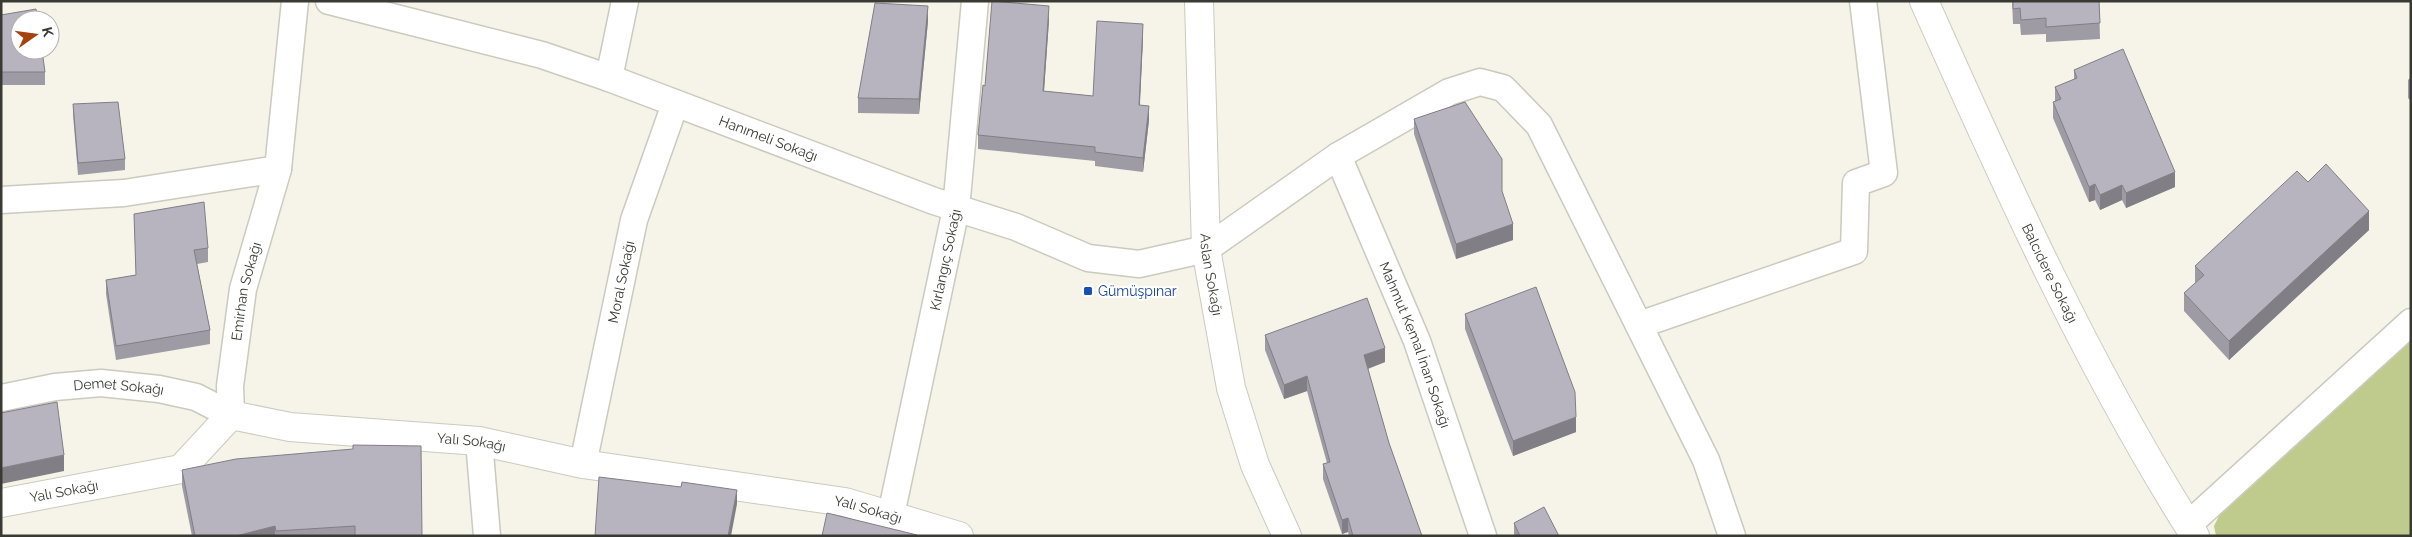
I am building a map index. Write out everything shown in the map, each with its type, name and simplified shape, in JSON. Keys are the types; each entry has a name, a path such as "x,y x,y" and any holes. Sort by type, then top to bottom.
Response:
{"street":[{"name":"Emirhan Sokağı","path":"231,415 230,386 243,289 278,169 295,1"},
{"name":"Hanımeli Sokağı","path":"329,1 542,55 609,78 956,208 1016,227 1088,258 1139,264 1206,249"},
{"path":"609,78 625,1"},
{"name":"Kırlangıç Sokağı","path":"891,515 956,208 975,1"},
{"name":"Aslan Sokağı","path":"1199,1 1206,249 1231,388 1254,465 1287,536"},
{"path":"1639,325 1854,251 1856,183 1884,173 1863,1"},
{"name":"Balcıdere Sokağı","path":"1924,1 1986,140 2044,259 2184,529"},
{"path":"1206,249 1338,156 1449,92 1480,82 1503,88 1539,125 1706,460 1732,536"},
{"name":"Moral Sokağı","path":"583,464 634,220 675,104"},
{"name":"Mahmut Kemal İnan Sokağı","path":"1338,156 1417,341 1483,536"},
{"path":"1,200 124,193 278,169"},
{"path":"2184,529 2411,322"},
{"name":"Demet Sokağı","path":"1,398 55,387 101,383 159,389 196,397 231,415"},
{"name":"Yalı Sokağı","path":"1,504 182,469 231,415 290,427 479,441 583,464 845,502 959,536"},
{"path":"479,441 487,536"}],"green space":[{"path":"2411,341 2411,536 2216,536 2214,526 2219,516"}],"building":[{"path":"992,1 1049,6 1043,91 1093,96 1097,21 1143,24 1139,105 1149,106 1143,158 1095,152 1095,147 978,135 983,85 985,86"},
{"path":"2013,1 2099,1 2100,23 2046,27 2046,18 2021,20 2020,8 2013,9"},
{"path":"875,3 928,6 919,99 858,98"},
{"path":"10,13 10,60 43,60 45,72 1,72 1,15"},
{"path":"2123,49 2175,172 2126,193 2122,185 2100,195 2095,184 2089,187 2053,102 2061,99 2055,87 2077,78 2074,70"},
{"path":"118,102 125,159 78,163 73,104"},
{"path":"1465,102 1502,159 1502,191 1513,224 1456,244 1414,119"},
{"path":"2326,164 2369,211 2229,341 2184,293 2204,275 2195,266 2297,171 2308,182"},
{"path":"204,202 208,248 194,250 210,330 116,346 106,280 136,275 134,214"},
{"path":"1536,287 1575,392 1576,417 1513,441 1465,314"},
{"path":"1367,298 1385,348 1364,355 1389,443 1422,536 1353,536 1348,518 1342,520 1323,464 1330,462 1307,376 1284,385 1265,335"},
{"path":"57,402 64,455 1,468 1,413"},
{"path":"353,445 421,446 422,536 355,536 355,526 276,531 275,526 236,536 195,536 182,470 236,459 353,449"},
{"path":"599,477 681,487 682,482 737,490 728,536 595,536"},
{"path":"1544,507 1559,536 1520,536 1514,523"},
{"path":"827,513 917,535 917,536 822,536"}],"place":[{"name":"Gümüşpınar","path":"1088,291"}]}
